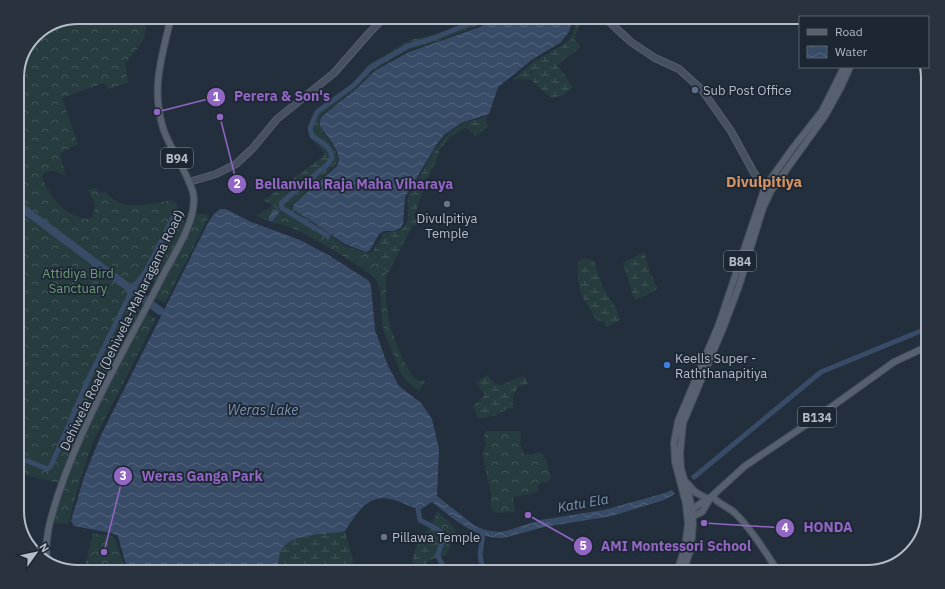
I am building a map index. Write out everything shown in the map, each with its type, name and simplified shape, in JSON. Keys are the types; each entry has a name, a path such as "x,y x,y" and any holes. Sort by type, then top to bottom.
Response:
{"main road":[{"name":"Dehiwela Road (Dehiwela-Maharagama Road)","path":"47,555 46,543 50,523 72,458 100,395 155,292 191,219 194,192 164,131 158,100 157,78 169,24"},
{"name":"B84","path":"838,86 844,68"},
{"name":"B84","path":"679,565 685,547 690,514 676,467 674,443 675,430 686,398 719,324 768,189 792,149 822,111 849,68"},
{"name":"B84","path":"685,565 691,548 693,531 681,469 680,454 683,423 724,326 739,286 768,189"},
{"name":"B134","path":"690,514 745,466 894,362 921,349"},
{"path":"684,480 695,492 709,497 736,514 747,527 773,565"},
{"name":"B134","path":"702,512 709,497"},
{"path":"690,514 702,512"},
{"path":"693,531 702,512"}],"street":[{"path":"189,182 216,174 236,164 277,120 334,73 379,24"},
{"path":"612,24 631,42 655,58 679,69 702,90 731,131 754,173 768,189"}],"green space":[{"name":"Attidiya Bird Sanctuary","path":"78,24 146,24 146,31 142,42 125,63 128,83 108,89 104,83 62,98 78,144 62,152 60,155 66,176 53,171 45,172 42,177 49,192 60,206 82,218 90,219 94,211 94,204 88,190 95,188 98,193 106,192 113,199 126,204 141,205 171,200 177,204 178,215 188,226 193,214 204,214 209,216 165,303 152,297 158,284 151,278 143,280 140,285 140,293 131,312 135,314 138,309 156,319 92,444 68,524 50,523 62,484 24,475 24,75 26,64 35,45 42,37 57,28"},
{"path":"463,24 481,24 433,43 408,50 375,69 354,90 320,116 321,129 335,150 337,163 291,206 288,205 280,211 264,200 321,158 324,153 309,136 308,129 316,109 352,85 368,65 404,43 414,39 437,34"},
{"path":"576,24 580,24 574,39 580,45 580,48 557,65 573,87 564,95 552,98 532,80 513,79 536,60 570,39"},
{"path":"486,117 488,126 476,136 466,127 450,137 440,149 414,217 418,224 412,227 387,275 382,261 373,251 383,234 400,230 407,223 408,201 411,189 434,152 444,138 457,127"},
{"path":"288,205 345,246 368,253 373,251 382,261 387,275 386,303 390,326 403,360 413,377 417,380 425,381 419,391 407,382 401,373 385,335 380,291 377,281 373,276 355,263 303,233 272,222 280,211"},
{"path":"272,206 276,209 267,220 256,216"},
{"path":"644,252 649,270 658,289 636,300 633,296 623,263"},
{"path":"585,258 594,261 603,288 616,308 620,320 607,327 604,321 600,322 595,318 581,292 577,268 579,260"},
{"path":"487,375 495,384 502,385 524,375 528,384 519,386 513,395 513,408 486,418 478,418 473,406 485,395 476,383"},
{"path":"486,431 521,431 520,443 524,454 528,455 540,452 546,460 551,477 548,482 539,483 538,492 513,497 515,512 496,513 491,509 491,494 483,457 484,447 486,444 484,435"},
{"path":"438,511 452,525 455,536 447,555 438,557 438,549 443,542 430,526"},
{"path":"430,526 440,530 445,537 438,549 438,557 428,561 426,565 412,565 414,552"},
{"path":"345,531 354,565 278,565 282,549 287,544 303,537"},
{"path":"93,534 111,535 116,540 124,565 85,565"}],"water":[{"path":"485,24 571,24 569,32 560,43 533,59 498,87 489,114 461,123 444,135 405,197 403,224 401,228 394,231 384,231 379,234 370,250 366,252 345,244 293,209 293,205 337,166 339,161 334,145 320,126 321,117 356,89 376,70 409,52"},
{"name":"Weras Lake","path":"220,209 226,209 251,222 300,240 330,256 369,281 371,286 375,330 388,366 399,386 421,403 432,419 439,449 437,496 475,526 485,530 498,532 506,531 541,520 604,510 672,490 675,494 664,500 612,516 544,527 503,538 483,535 474,531 456,521 432,502 421,509 394,500 385,498 377,499 364,506 359,511 345,531 303,537 287,544 282,549 278,565 126,565 118,536 111,533 74,526 71,521 84,477 101,435 209,221"},
{"path":"276,209 280,211 272,222 268,220 270,215"}],"waterway":[{"path":"328,236 282,208 281,203 328,164 332,158 327,147 312,136 310,128 317,112 354,85 371,67 408,46 434,38 469,24"},
{"path":"24,209 160,311"},
{"path":"24,460 47,469 51,466 88,380 132,290 146,271 173,218"},
{"name":"Katu Ela","path":"694,477 821,372 921,331"},
{"path":"418,509 420,520 437,529 445,537 438,555 443,565"},
{"path":"482,565 480,555 483,533"}],"place":[{"name":"Sub Post Office","path":"695,90"},
{"name":"Perera & Son's","path":"157,112"},
{"name":"Bellanvila Raja Maha Viharaya","path":"220,117"},
{"name":"Divulpitiya Temple","path":"447,204"},
{"name":"Keells Super - Raththanapitiya","path":"667,365"},
{"name":"AMI Montessori School","path":"528,515"},
{"name":"HONDA","path":"704,523"},
{"name":"Pillawa Temple","path":"384,537"},
{"name":"Weras Ganga Park","path":"104,552"}],"district":[{"name":"Divulpitiya","path":"764,181"}]}
